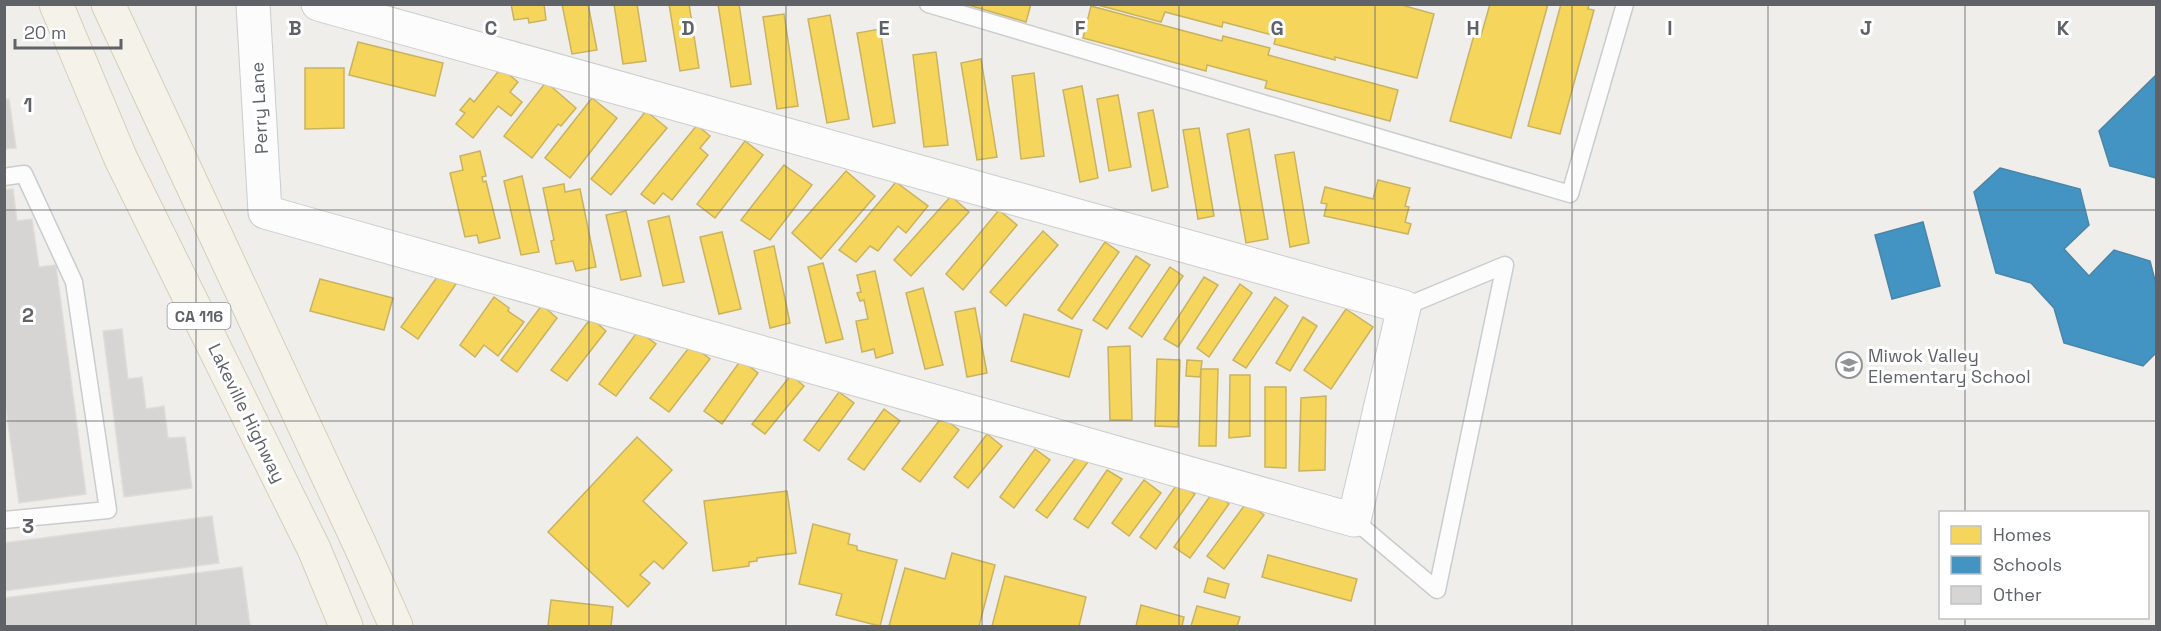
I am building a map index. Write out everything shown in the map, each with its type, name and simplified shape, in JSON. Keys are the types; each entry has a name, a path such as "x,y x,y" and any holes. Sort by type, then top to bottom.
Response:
{"main road":[{"name":"Lakeville Highway","path":"56,4 122,159 314,549 346,627"},
{"name":"CA 116","path":"108,4 396,627"}],"street":[{"name":"Perry Lane","path":"253,4 265,212 1354,520"},
{"path":"318,4 1404,307 1354,520"}],"lane":[{"path":"928,4 1570,194 1625,4"},
{"path":"4,177 24,174 74,282 108,510 4,520"},
{"path":"1354,520 1437,590 1505,264 1404,307"}],"building: Homes":[{"path":"511,4 544,4 546,20 529,23 528,18 514,20"},
{"path":"562,4 588,4 597,50 572,54"},
{"path":"614,4 637,4 646,61 623,64"},
{"path":"669,4 689,4 699,68 680,71"},
{"path":"718,4 739,4 751,84 731,87"},
{"path":"965,4 1031,4 1026,22"},
{"path":"1094,4 1398,4 1434,14 1417,78 1274,44 1276,36 1223,22 1222,27 1165,12 1161,22"},
{"path":"1490,4 1548,4 1511,138 1450,121 1474,35 1481,36"},
{"path":"1561,4 1589,4 1588,9 1594,10 1560,134 1528,126"},
{"path":"1091,6 1222,41 1223,36 1270,48 1268,55 1398,90 1390,121 1265,88 1267,81 1207,65 1206,71 1083,38"},
{"path":"784,14 798,106 777,109 763,17"},
{"path":"830,15 849,119 827,123 808,19"},
{"path":"880,29 895,123 873,127 857,33"},
{"path":"358,42 443,63 435,96 349,75"},
{"path":"936,52 948,145 924,147 913,55"},
{"path":"981,59 997,157 977,160 961,63"},
{"path":"305,68 344,68 344,128 305,129"},
{"path":"501,68 518,82 510,92 522,102 511,116 498,106 473,138 456,124 465,113 460,110 470,98 474,102"},
{"path":"1034,73 1044,156 1021,159 1012,76"},
{"path":"546,82 576,108 561,126 558,124 532,158 504,136"},
{"path":"1082,86 1098,178 1080,182 1063,90"},
{"path":"1118,95 1131,167 1109,171 1097,99"},
{"path":"592,98 617,118 570,178 545,158"},
{"path":"1153,110 1168,187 1152,191 1138,113"},
{"path":"646,111 667,128 611,195 591,179"},
{"path":"697,125 710,136 700,148 708,155 672,200 663,193 654,204 641,194"},
{"path":"1199,128 1214,216 1198,219 1183,130"},
{"path":"1249,129 1268,239 1246,243 1227,134"},
{"path":"745,141 763,155 715,218 697,204"},
{"path":"480,151 486,176 482,177 483,182 486,181 500,238 479,243 477,235 465,237 450,173 463,170 460,156"},
{"path":"1294,152 1309,243 1290,247 1275,155"},
{"path":"784,165 812,185 770,240 741,220"},
{"path":"846,171 875,196 821,259 792,233"},
{"path":"522,176 539,252 521,255 504,181"},
{"path":"1378,180 1410,188 1405,206 1409,207 1405,222 1411,224 1408,234 1324,216 1327,204 1321,203 1325,187 1373,199"},
{"path":"896,182 928,206 906,233 898,226 878,251 870,246 856,262 839,250"},
{"path":"564,184 565,192 580,189 596,267 576,271 573,261 556,264 551,241 554,240 543,188"},
{"path":"951,196 969,212 911,276 894,260"},
{"path":"999,210 1017,225 963,290 946,274"},
{"path":"626,211 641,276 621,280 606,215"},
{"path":"669,216 684,282 663,286 648,221"},
{"path":"1043,231 1058,245 1006,306 990,292"},
{"path":"722,232 741,309 719,314 700,237"},
{"path":"1105,242 1119,252 1072,319 1058,310"},
{"path":"774,246 790,323 770,328 754,251"},
{"path":"1136,256 1150,265 1107,329 1093,320"},
{"path":"823,263 843,339 826,343 808,267"},
{"path":"1170,267 1183,276 1142,337 1129,328"},
{"path":"875,271 893,353 876,358 874,349 862,352 856,321 868,319 864,300 860,301 857,293 861,292 857,275"},
{"path":"440,273 456,284 418,339 401,327"},
{"path":"1204,277 1218,285 1178,347 1164,339"},
{"path":"320,279 393,298 384,330 310,311"},
{"path":"1240,284 1252,293 1209,357 1197,348"},
{"path":"923,288 943,365 925,369 906,293"},
{"path":"494,297 524,322 498,356 484,345 475,357 460,345"},
{"path":"1275,297 1288,306 1246,368 1233,360"},
{"path":"542,305 557,318 517,372 501,360"},
{"path":"975,308 987,373 967,377 955,312"},
{"path":"1346,309 1373,327 1331,389 1304,370"},
{"path":"1024,314 1082,330 1069,377 1011,361"},
{"path":"1303,317 1317,326 1290,371 1276,363"},
{"path":"591,318 606,331 567,381 551,370"},
{"path":"638,331 656,344 616,396 599,384"},
{"path":"691,345 710,359 669,412 650,398"},
{"path":"1130,346 1132,420 1110,420 1108,347"},
{"path":"1157,359 1180,360 1178,427 1155,426"},
{"path":"741,360 758,373 722,424 704,411"},
{"path":"1187,360 1202,361 1200,377 1186,376"},
{"path":"1201,369 1218,369 1216,446 1199,446"},
{"path":"791,375 804,386 765,434 752,424"},
{"path":"1230,375 1250,375 1250,436 1229,438"},
{"path":"1265,387 1286,387 1286,468 1265,467"},
{"path":"839,392 854,403 819,451 804,440"},
{"path":"1326,396 1325,470 1299,471 1301,398"},
{"path":"884,409 900,421 864,470 848,459"},
{"path":"942,417 959,430 920,482 902,469"},
{"path":"987,434 1002,446 968,488 954,477"},
{"path":"637,437 672,470 643,501 687,543 663,569 654,561 640,575 650,583 628,607 548,532"},
{"path":"1035,449 1050,460 1014,508 1000,497"},
{"path":"1078,455 1088,462 1047,518 1036,510"},
{"path":"1107,470 1122,479 1088,528 1074,519"},
{"path":"1144,480 1161,493 1129,536 1112,523"},
{"path":"1178,483 1195,494 1156,549 1140,537"},
{"path":"787,491 796,553 757,558 757,561 749,562 749,566 713,571 704,501"},
{"path":"1213,492 1229,504 1190,558 1174,547"},
{"path":"1247,502 1264,515 1224,569 1207,556"},
{"path":"813,524 850,534 848,544 857,546 857,550 897,560 880,626 836,615 842,594 799,584"},
{"path":"952,553 995,565 979,626 889,626 905,568 945,579"},
{"path":"1268,555 1357,579 1351,601 1262,577"},
{"path":"1005,576 1086,597 1079,626 992,626"},
{"path":"1208,578 1229,584 1225,598 1204,592"},
{"path":"551,600 613,607 611,626 548,626"},
{"path":"1141,605 1184,617 1182,626 1136,626"},
{"path":"1197,606 1240,617 1237,626 1191,626"}],"building: Schools":[{"path":"2156,75 2156,178 2110,166 2099,131"},
{"path":"2000,168 2080,189 2089,225 2064,249 2089,276 2114,250 2150,261 2156,284 2156,353 2143,366 2064,343 2054,308 2031,283 1996,273 1974,192"},
{"path":"1923,222 1940,286 1892,299 1875,235"}],"building: Other":[{"path":"9,99 16,148 4,149 4,100"},
{"path":"13,189 17,221 32,219 39,267 56,265 86,494 19,503 4,394 4,190"},
{"path":"122,329 128,379 142,377 146,409 164,406 168,438 185,437 192,488 124,497 103,331"},
{"path":"212,516 219,563 4,591 4,543"},
{"path":"242,567 250,626 4,626 4,598"}],"place":[{"name":"Miwok Valley Elementary School","path":"1849,365"}]}
